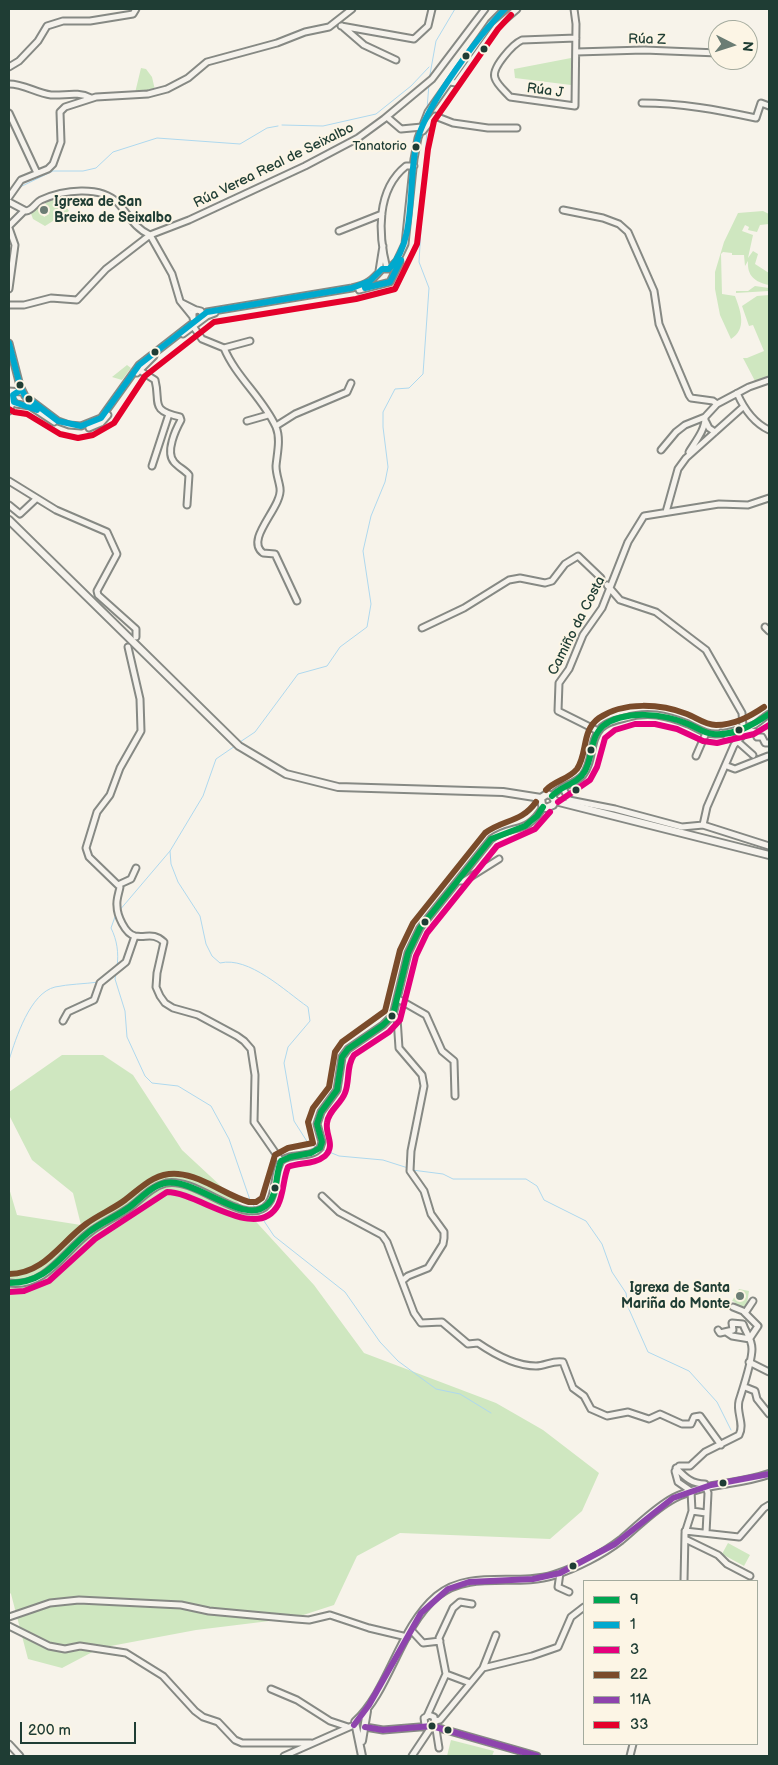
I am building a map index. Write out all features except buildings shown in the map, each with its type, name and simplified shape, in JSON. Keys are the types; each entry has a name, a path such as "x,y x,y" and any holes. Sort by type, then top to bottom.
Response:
{"main road":[{"path":"9,520 238,746 286,774 338,788 503,792 541,798 547,794 553,798 769,855"},
{"path":"541,798 543,807 551,807 553,798"},
{"path":"363,1756 359,1726 411,1630 421,1613 433,1600 455,1585 469,1582 540,1578 560,1573 605,1550 669,1501 691,1491 769,1474"}],"street":[{"path":"9,67 19,61 38,41 47,26 63,21 90,21 133,14 136,9"},
{"path":"9,197 21,180 48,169 56,160 61,142 59,117 61,109 91,98 162,91 188,78 207,62 271,45 305,32 335,24 352,9"},
{"path":"335,24 414,39 428,26 432,9"},
{"name":"Rúa Verea Real de Seixalbo","path":"9,305 29,304 46,298 77,300 106,269 150,235 190,220 233,198 305,166 358,138 429,82 483,9"},
{"path":"140,369 195,322 201,312 352,288 388,269 398,261 405,244 415,154 430,108 491,23 505,9"},
{"path":"450,82 456,84 496,27 517,9"},
{"name":"Rúa J","path":"574,9 576,38 575,106 510,97 495,78 494,72 514,44 522,40 576,38"},
{"path":"341,26 364,45 396,60"},
{"name":"Rúa Z","path":"576,52 644,50 708,53"},
{"path":"9,84 17,84 51,95 74,93 91,98"},
{"path":"642,103 699,106 756,118 761,103 769,106"},
{"path":"9,113 37,173"},
{"path":"387,117 401,129 423,126 435,116 452,123 488,128 517,128"},
{"path":"9,391 20,392 61,423 76,426 89,424 104,415 136,368 195,322 210,314 355,290 390,282 408,242 423,126"},
{"path":"393,274 388,269 384,243 383,201 390,182 415,154"},
{"path":"406,166 413,166"},
{"path":"413,166 415,182"},
{"path":"9,289 11,259 15,245 9,227 37,202 83,190 100,191 118,204 134,225 150,235 172,274 181,303 195,322 202,339 224,348 250,341"},
{"path":"9,202 27,211"},
{"path":"563,210 603,218 619,224 628,232 654,291 660,324 689,395 691,398 712,401 717,404"},
{"path":"339,231 382,214"},
{"path":"382,283 379,274 384,243"},
{"path":"181,303 210,314"},
{"path":"195,322 201,312"},
{"path":"9,343 20,392 10,409"},
{"path":"224,348 230,362 259,397 276,426 278,440 276,467 280,499 264,524 258,538 258,545 263,553 275,554 297,601"},
{"path":"15,401 30,406 62,426 79,429 91,427 107,417 140,369 155,352"},
{"path":"140,369 155,380 156,404 160,410 180,417 182,420 175,432 171,454 172,461 189,475 187,505"},
{"path":"769,380 749,387 717,404 678,469 666,512 724,503 748,505 769,498"},
{"path":"276,426 295,414 347,392 351,383"},
{"path":"15,401 20,392"},
{"path":"737,393 743,407 762,427 769,430"},
{"path":"686,458 743,407"},
{"path":"152,466 170,414"},
{"path":"247,421 268,415"},
{"path":"706,420 708,428 714,432"},
{"path":"660,450 685,425 706,420"},
{"path":"9,481 34,501 107,532 117,554 97,591 98,595 136,629 136,637"},
{"path":"9,505 17,514 22,513 34,501"},
{"name":"Camiño da Costa","path":"598,731 558,711 559,683 569,669 583,635 602,608 628,542 637,526 644,516 666,512"},
{"path":"422,628 464,608 509,580 520,578 545,583 552,581 564,564 578,556 601,578"},
{"path":"609,587 620,600 656,612 706,650 742,712 747,728"},
{"path":"764,627 769,631"},
{"path":"128,647 140,699 141,731 120,768 110,795 97,812 86,848 93,862 120,887 116,904 118,914 128,932 135,936 151,934 164,942 156,987 165,1003 173,1008 208,1020 244,1041 250,1049 255,1075 254,1122 281,1161"},
{"path":"553,798 556,790 576,782 585,772 598,731 610,722 647,713 682,722 706,733 721,733 747,728 755,732 757,737 762,737 765,743 769,743"},
{"path":"702,825 707,807 727,766 736,740 747,728 769,714"},
{"path":"696,756 706,733"},
{"path":"721,733 736,740 753,755"},
{"path":"727,766 735,769 769,757"},
{"path":"563,788 569,800 615,809 682,826 702,825 769,846"},
{"path":"9,1282 26,1282 43,1276 90,1231 125,1211 150,1190 167,1183 189,1185 242,1211 255,1212 263,1210 272,1196 274,1179 281,1161 292,1155 314,1153 320,1148 322,1142 317,1124 321,1112 337,1090 342,1057 348,1049 383,1025 393,1015 412,943 425,921 491,839 497,834 532,823 543,807"},
{"path":"458,881 464,880 499,859"},
{"path":"118,884 131,879 136,868"},
{"path":"62,1021 68,1012 94,1000 100,983 126,962 135,936"},
{"path":"398,999 426,1014 442,1051 453,1059 455,1096"},
{"path":"393,1015 397,1018 399,1048 422,1076 424,1086 411,1151 410,1171 424,1191 431,1214 444,1232 444,1238 433,1263 428,1268 408,1276 402,1281"},
{"path":"322,1196 339,1212 382,1235 388,1242 414,1313 421,1323 437,1321 447,1323 468,1344 478,1343 487,1351 507,1359 534,1366 557,1361 563,1362 573,1388 584,1396 591,1409 603,1414 613,1416 628,1412 649,1419 663,1414 686,1425 691,1424 694,1417 700,1416 720,1444"},
{"path":"745,1314 753,1300"},
{"path":"733,1307 745,1314 758,1326 750,1338"},
{"path":"676,1468 690,1466 705,1452 738,1435 741,1426 739,1402 745,1387 744,1378 752,1356 750,1338 743,1324 740,1323 732,1323 733,1330 720,1333 718,1330"},
{"path":"726,1332 732,1336 750,1338"},
{"path":"750,1362 769,1372"},
{"path":"745,1387 755,1391 757,1398 769,1414"},
{"path":"676,1468 687,1479 698,1484 704,1484 706,1487 708,1493 706,1533"},
{"path":"676,1468 678,1482 691,1491 692,1511 685,1530 684,1580"},
{"path":"685,1530 739,1537 764,1508 769,1505"},
{"path":"692,1511 706,1513"},
{"path":"685,1539 718,1555 727,1564 750,1576"},
{"path":"560,1573 558,1587 569,1592"},
{"path":"9,1617 28,1609 61,1600 170,1604 209,1611 310,1620 330,1615 369,1628 407,1637"},
{"path":"425,1725 424,1720 446,1674 440,1641 453,1608 460,1602 472,1604"},
{"path":"483,1668 532,1656 558,1647 571,1617 583,1608"},
{"path":"9,1626 49,1646 65,1649 80,1646 126,1653 163,1676 195,1711 203,1717 218,1722 235,1740 242,1742 311,1743"},
{"path":"411,1630 424,1643 440,1641"},
{"path":"412,1756 434,1725 483,1668 496,1635"},
{"path":"446,1674 457,1676 470,1683"},
{"path":"271,1690 297,1700 330,1721 400,1730 434,1725 537,1756"},
{"path":"427,1716 432,1716 438,1748"},
{"path":"284,1756 311,1743 359,1726"},
{"path":"9,1744 20,1756"}],"green space":[{"path":"571,58 571,85 515,78 514,69"},
{"path":"141,68 146,69 152,77 155,90 135,93"},
{"path":"59,197 69,211 45,226 33,219 30,211 38,207 44,217 49,214 49,209 45,203"},
{"path":"763,211 769,214 769,224 760,225 757,232 748,230 749,227 745,225 742,231 753,235 748,258 753,251 758,254 755,264 769,273 769,285 753,278 749,271 748,261 745,266 744,255 732,255 732,253 723,252 721,254 722,294 735,296 741,314 739,330 731,339 720,315 715,289 715,272 724,242 738,213"},
{"path":"755,286 769,288 769,291 736,293 736,291 748,291"},
{"path":"769,295 769,377 755,381 743,358 764,351 753,325 749,326 742,306 757,296"},
{"path":"127,365 131,368 122,380 112,377"},
{"path":"62,1055 103,1055 133,1075 182,1150 237,1201 314,1285 364,1353 496,1403 543,1430 599,1473 582,1511 550,1539 400,1533 357,1556 334,1605 294,1618 196,1630 100,1648 62,1668 28,1659 9,1592 9,1188 17,1215 81,1225 73,1193 32,1160 9,1115 9,1092"},
{"path":"739,1289 749,1291 746,1310 733,1305 735,1302 732,1301"},
{"path":"728,1543 750,1555 744,1566 722,1554"},
{"path":"451,1740 494,1751 492,1756 447,1756"}],"waterway":[{"path":"429,80 436,41 455,9"},
{"path":"282,125 323,126 376,114 411,86 429,67"},
{"path":"427,109 429,84"},
{"path":"18,188 53,171 83,171 96,168 113,152 157,138 240,144 267,128 278,126"},
{"path":"240,742 255,732 298,674 327,666 340,647 367,627 371,604 363,551 371,516 385,482 388,467 383,412 395,389 409,388 423,374 429,288 419,262 427,128"},
{"path":"235,746 216,759 203,796 170,851 171,864 178,882 200,916 206,944 212,956 220,963 231,962 255,970 278,984 308,1007 310,1021 288,1047 284,1063 294,1121 308,1143 318,1148"},
{"path":"119,911 170,851"},
{"path":"116,914 111,928 117,947 117,967"},
{"path":"116,973 115,979 125,1011 127,1037 145,1076 152,1083 178,1086 211,1106 229,1139 250,1200 256,1209"},
{"path":"9,1060 25,1018 31,1007 46,991 60,986 99,982"},
{"path":"322,1149 339,1156 383,1160 408,1168"},
{"path":"412,1170 443,1174 453,1179 526,1179 537,1186 544,1200 586,1221 602,1244 612,1272 626,1293 628,1307 648,1352 689,1371 717,1402 731,1430"},
{"path":"258,1212 274,1236 345,1292 380,1342 398,1361 436,1389 460,1394 491,1413"}],"transit line":[{"name":"1","path":"9,343 20,386 25,396 58,421 81,426 101,418 139,365 207,312 352,288 370,281 382,269 389,269 398,256 408,225 415,154 418,138 424,123 456,70 482,35 505,9"},
{"name":"33","path":"9,409 14,412 27,414 60,434 78,438 93,435 114,423 145,376 214,322 356,299 395,289 417,244 428,149 434,121 498,29 511,15"},
{"name":"1","path":"365,288 390,282 401,260"},
{"name":"1","path":"19,391 13,395 14,402 37,410"},
{"name":"22","path":"546,790 577,769 593,723 609,713 631,707 654,706 687,714 705,723 716,725 729,724 741,720 764,707"},
{"name":"9","path":"552,796 582,775 588,765 594,741 599,731 603,726 622,717 633,715 657,716 679,721 713,734 721,734 743,729 769,714"},
{"name":"3","path":"558,802 590,780 597,767 605,738 615,730 635,724 655,724 677,729 703,741 717,743 754,734 769,725"},
{"name":"22","path":"9,1274 21,1273 42,1263 86,1224 120,1203 149,1181 162,1175 187,1175 249,1202 256,1202 262,1198 275,1155 288,1148 313,1143 308,1122 313,1108 329,1087 335,1052 342,1042 385,1011 400,950 413,923 485,833 524,814 536,802"},
{"name":"9","path":"9,1283 23,1282 45,1273 89,1232 126,1210 151,1189 165,1183 177,1183 191,1187 233,1206 247,1210 258,1210 268,1204 275,1189 281,1161 290,1157 311,1153 320,1148 322,1142 317,1124 321,1112 337,1090 342,1057 348,1049 383,1025 393,1015 408,953 420,928 491,839 525,826 537,816 543,807"},
{"name":"3","path":"9,1292 24,1291 49,1281 95,1239 167,1192 180,1194 242,1218 256,1219 268,1215 278,1205 288,1167 316,1161 328,1152 330,1148 327,1127 328,1119 345,1093 352,1059 354,1055 389,1032 400,1020 416,956 427,933 497,846 535,829 550,812"},
{"name":"11A","path":"354,1725 369,1705 421,1613 448,1589 469,1582 533,1579 560,1573 615,1544 673,1498 711,1485 769,1474"},
{"name":"11A","path":"365,1727 383,1730 432,1726 537,1756"}],"place":[{"name":"Tanatorio","path":"416,147"},
{"name":"Igrexa de San Breixo de Seixalbo","path":"44,210"},
{"name":"Igrexa de Santa Mariña do Monte","path":"740,1296"}]}
